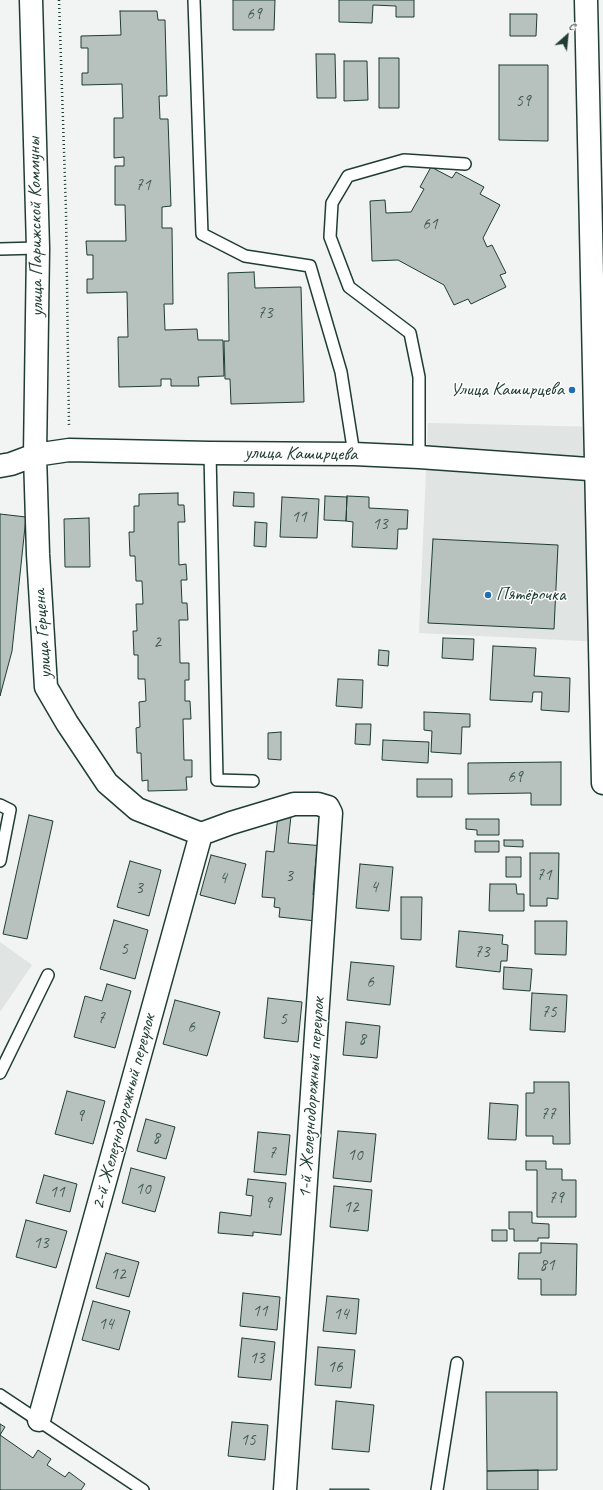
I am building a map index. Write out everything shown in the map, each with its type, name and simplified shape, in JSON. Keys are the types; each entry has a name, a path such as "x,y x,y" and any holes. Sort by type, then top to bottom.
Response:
{"street":[{"name":"улица Парижской Коммуны","path":"31,0 38,248 35,455"},
{"path":"586,0 600,469 603,783"},
{"name":"улица Каширцева","path":"0,466 11,464 35,455 69,450 354,454 600,469"},
{"name":"улица Герцена","path":"35,455 38,554 46,687 67,723 107,783 138,809 201,834"},
{"name":"1-й Железнодорожный переулок","path":"201,834 231,823 294,804 318,804 328,807 331,813 285,1490"},
{"name":"2-й Железнодорожный переулок","path":"40,1420 201,834"}],"lane":[{"path":"194,0 202,234 245,256 310,266 342,372 354,454"},
{"path":"419,457 419,377 410,333 349,287 330,237 332,203 348,176 404,160 465,164"},
{"path":"0,250 38,248"},
{"path":"210,453 217,780 254,780"},
{"path":"0,805 10,810 0,861"},
{"path":"0,1073 48,975"},
{"path":"437,1490 457,1363"},
{"path":"0,1395 40,1420 143,1490"}],"path":[{"path":"60,0 66,211 69,450"}],"shaded area":[{"path":"428,423 603,427 603,642 419,633"},
{"path":"0,942 32,965 0,1012"}],"building":[{"path":"233,0 275,0 274,30 233,30"},
{"path":"339,0 414,0 414,17 396,17 396,6 373,5 372,23 339,22"},
{"path":"120,11 157,11 158,20 165,20 167,96 159,96 160,119 168,119 171,206 162,207 162,228 172,228 173,304 164,304 165,330 197,329 198,340 223,340 224,376 198,377 199,386 171,386 171,379 161,379 161,386 119,387 118,337 128,337 127,292 87,293 87,279 93,279 93,255 87,255 86,241 126,241 125,205 115,205 115,166 124,166 124,157 114,158 114,118 123,118 122,84 82,85 82,73 88,73 88,48 81,48 81,36 121,35"},
{"path":"510,14 537,14 536,36 510,36"},
{"path":"316,54 335,54 336,98 317,98"},
{"path":"379,58 399,58 399,108 379,108"},
{"path":"344,61 367,61 368,100 344,101"},
{"path":"499,65 548,65 548,141 499,140"},
{"path":"431,167 452,178 456,172 484,187 480,194 500,205 483,238 487,247 492,245 506,273 500,275 506,287 471,304 468,299 454,305 444,285 398,260 372,261 370,201 385,200 386,213 411,212 424,189 420,187"},
{"path":"254,272 255,288 301,287 304,402 231,404 230,379 225,379 224,341 229,341 228,273"},
{"path":"234,492 254,493 254,507 233,506"},
{"path":"178,493 178,505 184,505 185,522 178,522 179,565 186,564 187,580 181,580 182,603 187,603 188,620 179,620 180,663 189,663 189,680 185,680 185,701 190,701 191,719 183,719 184,760 192,760 192,777 186,777 187,790 148,791 148,780 142,781 141,753 137,753 136,728 140,727 139,702 146,701 145,679 138,679 138,655 134,655 133,631 137,631 136,604 143,604 142,581 136,581 135,556 130,556 129,532 134,532 134,506 139,506 139,494"},
{"path":"325,496 347,497 346,521 324,520"},
{"path":"347,496 369,497 369,508 408,510 407,529 398,529 397,549 352,547 353,522 346,521"},
{"path":"282,497 319,499 317,538 280,537"},
{"path":"0,514 26,517 12,651 0,696"},
{"path":"89,518 90,567 65,567 64,519"},
{"path":"255,522 267,523 266,547 254,546"},
{"path":"433,539 558,545 554,629 428,623"},
{"path":"443,638 474,639 473,660 442,658"},
{"path":"493,646 536,648 534,676 570,678 569,712 541,710 542,692 533,692 532,702 490,700"},
{"path":"379,650 389,651 388,666 378,665"},
{"path":"338,679 363,680 362,708 336,706"},
{"path":"424,712 470,714 470,727 462,727 461,754 431,752 432,731 424,730"},
{"path":"356,724 371,724 370,745 355,744"},
{"path":"281,732 281,760 268,759 268,733"},
{"path":"383,740 429,742 428,763 382,760"},
{"path":"561,762 561,805 531,805 531,793 468,794 468,763"},
{"path":"417,779 452,779 452,797 417,797"},
{"path":"29,815 53,821 27,939 3,934"},
{"path":"278,815 291,816 288,843 324,846 322,859 316,858 313,895 319,895 316,921 279,917 280,908 274,907 275,898 262,897 266,851 274,852"},
{"path":"466,819 499,819 499,835 477,835 477,830 466,829"},
{"path":"504,840 523,840 523,847 504,846"},
{"path":"475,841 499,841 499,852 475,852"},
{"path":"530,853 559,853 558,899 547,898 547,906 530,906"},
{"path":"211,855 246,864 235,904 200,895"},
{"path":"506,857 521,857 521,877 506,877"},
{"path":"130,861 161,870 149,916 117,907"},
{"path":"360,864 393,867 389,911 356,908"},
{"path":"490,884 516,884 517,894 524,894 524,911 489,911"},
{"path":"401,897 422,897 421,940 401,939"},
{"path":"114,920 148,930 135,979 100,969"},
{"path":"535,921 567,921 566,955 535,954"},
{"path":"459,931 503,935 502,944 508,945 507,961 501,961 500,972 456,967"},
{"path":"351,962 394,966 390,1005 347,1000"},
{"path":"504,967 532,969 530,991 503,989"},
{"path":"107,984 131,991 115,1048 74,1037 85,996 102,1001"},
{"path":"532,993 567,995 565,1032 530,1030"},
{"path":"268,998 302,1002 298,1042 264,1038"},
{"path":"175,1000 220,1012 207,1056 163,1044"},
{"path":"346,1022 380,1026 377,1058 343,1055"},
{"path":"534,1082 569,1082 570,1144 553,1144 553,1136 526,1136 526,1093 534,1093"},
{"path":"67,1091 105,1101 93,1144 55,1134"},
{"path":"490,1103 518,1105 516,1140 488,1139"},
{"path":"146,1119 175,1127 166,1159 137,1151"},
{"path":"338,1131 376,1134 371,1182 333,1178"},
{"path":"258,1132 290,1135 286,1175 254,1172"},
{"path":"526,1161 546,1161 546,1169 562,1169 562,1180 576,1180 576,1217 537,1217 537,1170 526,1170"},
{"path":"131,1168 165,1177 155,1212 122,1203"},
{"path":"44,1175 77,1184 70,1212 36,1203"},
{"path":"248,1179 286,1183 281,1235 253,1232 253,1236 218,1233 220,1212 251,1216 253,1196 246,1195"},
{"path":"334,1186 372,1190 368,1231 330,1227"},
{"path":"509,1212 532,1212 532,1223 549,1224 549,1238 538,1238 538,1241 514,1241 514,1229 509,1229"},
{"path":"26,1220 67,1231 56,1268 16,1257"},
{"path":"492,1230 507,1230 507,1241 492,1241"},
{"path":"541,1243 577,1244 576,1295 541,1295 541,1279 518,1279 519,1253 541,1253"},
{"path":"106,1253 139,1262 129,1297 96,1288"},
{"path":"243,1293 280,1297 277,1330 240,1326"},
{"path":"327,1296 359,1299 356,1334 323,1331"},
{"path":"93,1301 130,1311 119,1350 82,1340"},
{"path":"242,1338 275,1342 271,1380 238,1377"},
{"path":"318,1347 355,1350 351,1388 315,1385"},
{"path":"486,1392 557,1392 557,1470 487,1471"},
{"path":"336,1401 374,1405 369,1452 332,1449"},
{"path":"232,1422 268,1425 265,1460 228,1456"},
{"path":"0,1424 5,1427 0,1435"},
{"path":"0,1435 33,1458 38,1450 51,1459 47,1465 65,1477 69,1472 85,1484 81,1490 0,1490"},
{"path":"538,1470 538,1490 487,1490 487,1471"},
{"path":"369,1489 369,1490 330,1490"}],"place":[{"name":"Улица Каширцева","path":"572,390"},
{"name":"Пятёрочка","path":"488,595"}]}
